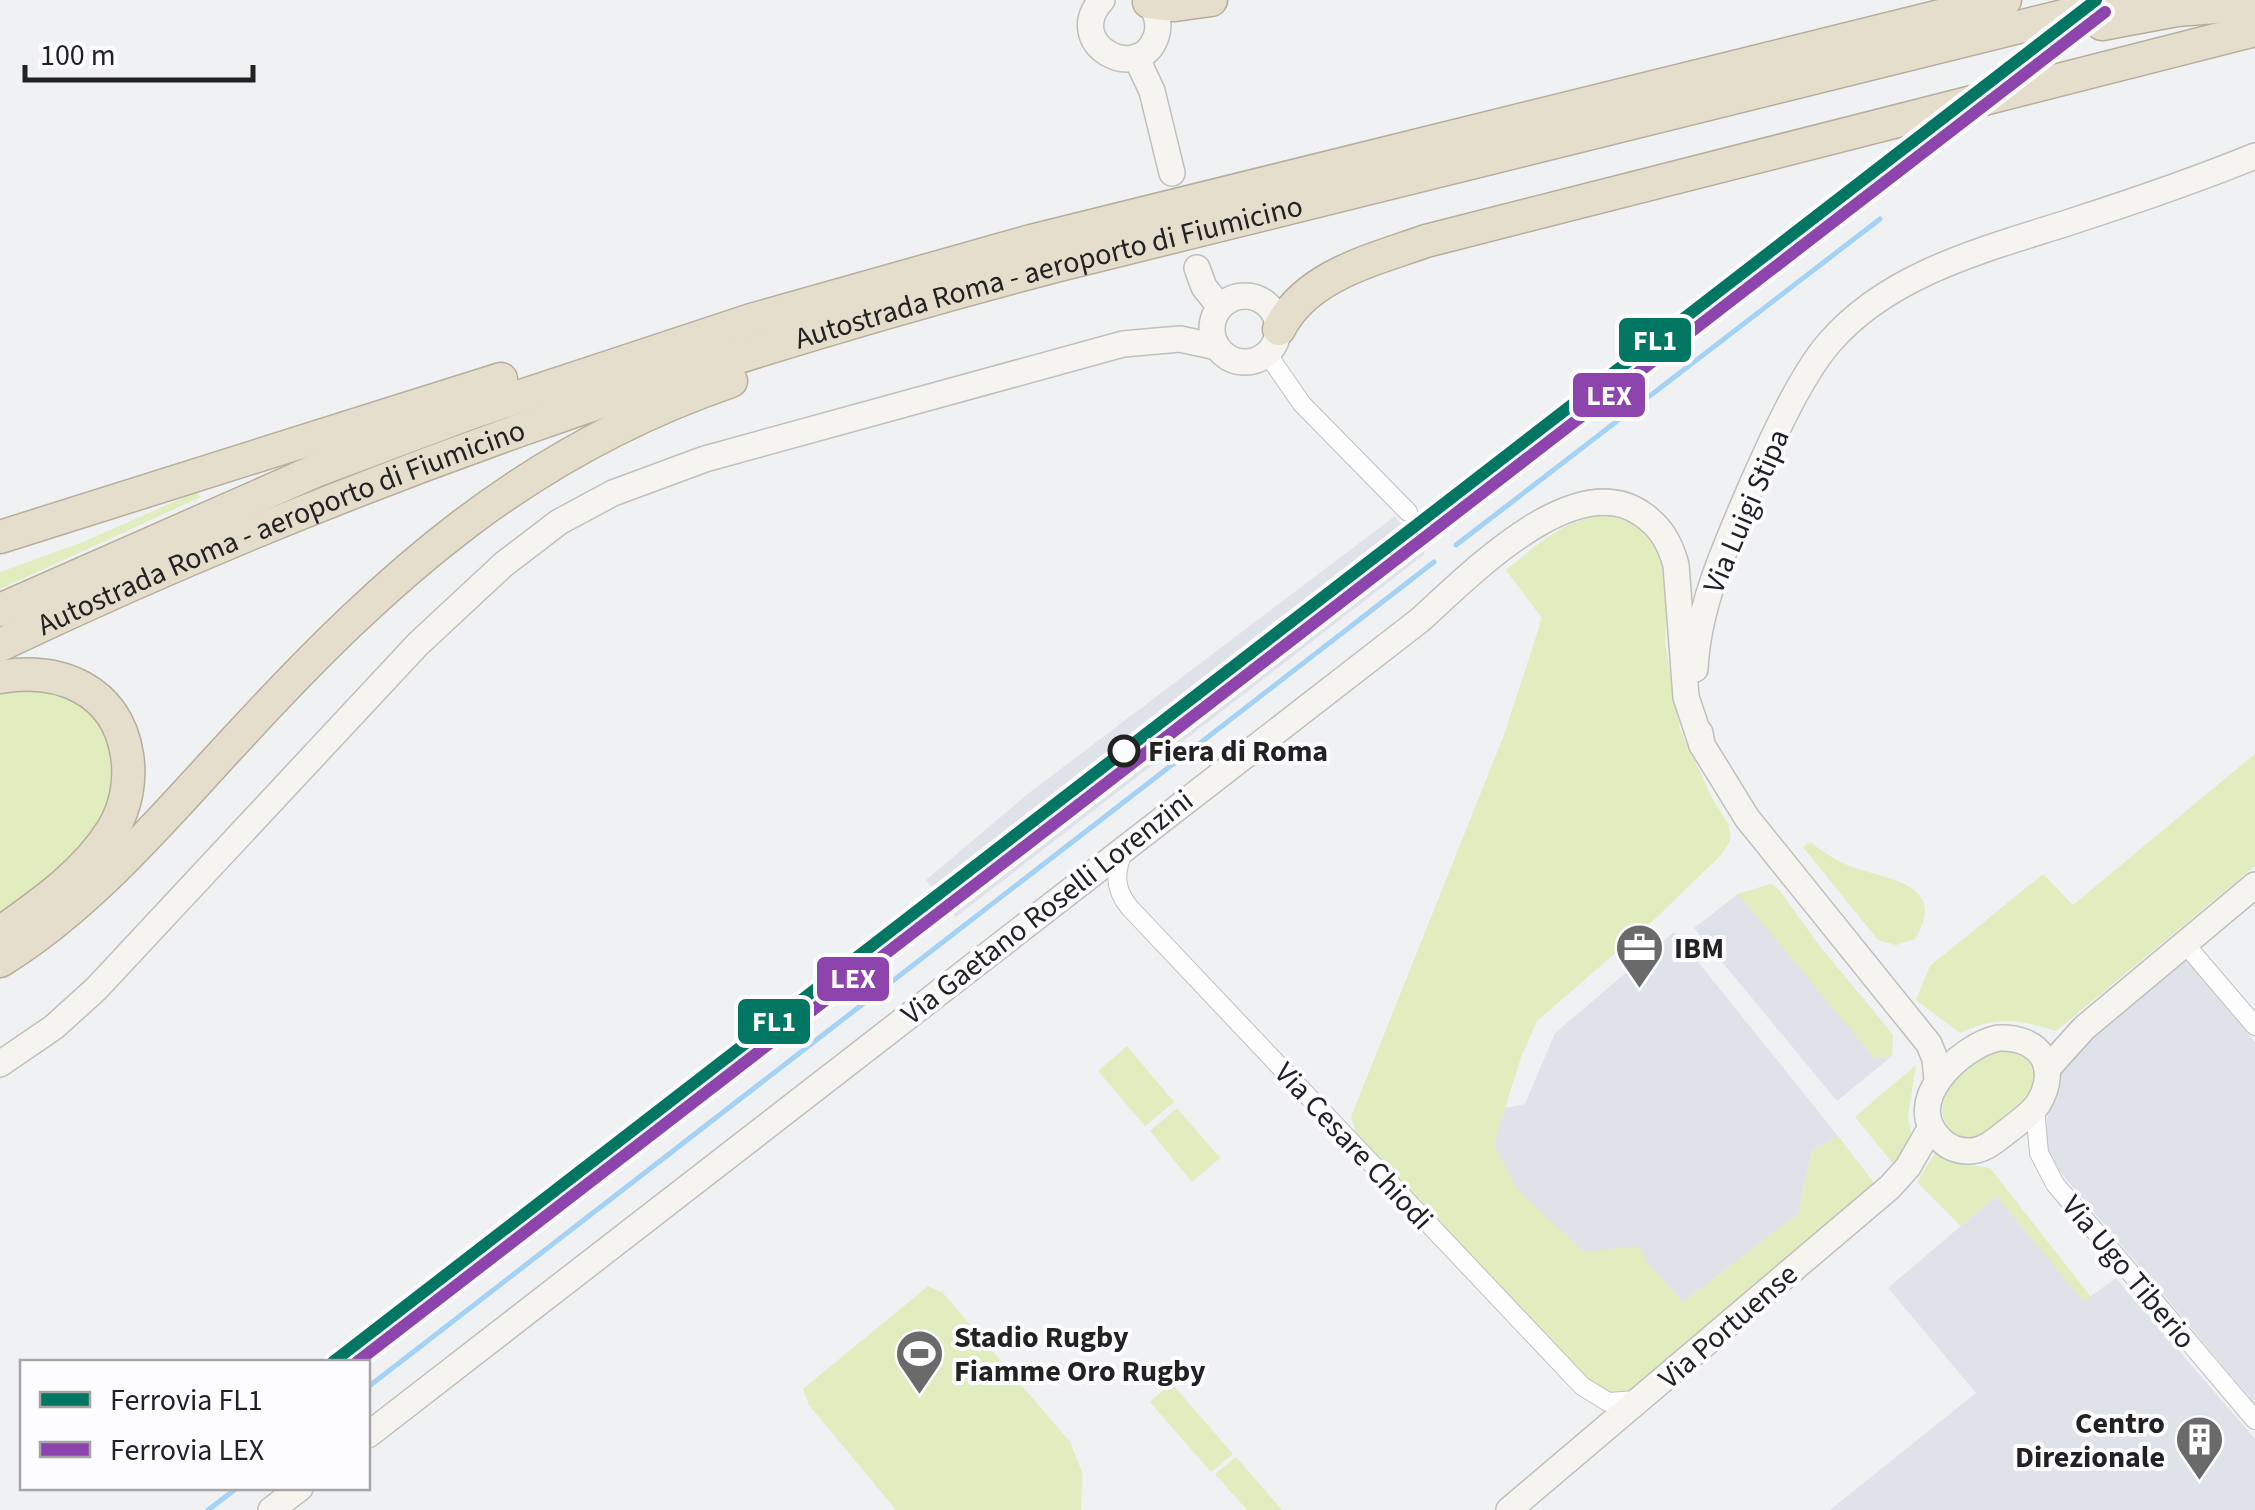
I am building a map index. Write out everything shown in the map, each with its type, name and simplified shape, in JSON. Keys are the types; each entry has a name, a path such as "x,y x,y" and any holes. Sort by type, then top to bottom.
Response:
{"highway":[{"path":"1148,1 1175,5 1211,0"},
{"name":"Autostrada Roma - aeroporto di Fiumicino","path":"0,610 315,471 470,413 750,320 1032,241 2005,0"},
{"name":"Autostrada Roma - aeroporto di Fiumicino","path":"0,644 202,551 456,450 902,306 2128,0"},
{"path":"1896,57 2042,39 2150,14 2255,4"},
{"path":"1274,342 1292,306 1316,286 1437,238 2255,30"},
{"path":"0,537 844,271 899,258 1032,241"},
{"path":"0,961 89,891 147,836 338,633 426,552 484,507 570,452 635,419 689,396 858,338 892,319 902,306"},
{"path":"0,677 36,673 61,678 101,699 122,734 129,775 120,814 100,847 53,893 0,933"}],"street":[{"path":"1102,0 1090,26 1098,46 1115,58 1136,57 1154,43 1158,22 1148,1"},
{"path":"1136,57 1152,91 1172,174"},
{"name":"Via Luigi Stipa","path":"1937,1080 1936,1059 1929,1044 1747,818 1702,745 1694,701 1694,674 1706,603 1759,469 1800,389 1830,341 1854,318 1928,272 2192,182 2255,156"},
{"path":"1197,268 1204,287 1220,307"},
{"path":"0,1064 44,1034 96,989 428,634 504,564 574,513 643,482 722,454 1123,344 1180,338 1217,348 1235,362 1258,361 1274,342 1277,318 1262,300 1240,296 1220,307 1212,326 1217,348"},
{"path":"1274,342 1311,414 1408,512"},
{"name":"Via Gaetano Roselli Lorenzini","path":"370,1433 1420,620 1472,574 1558,513 1590,502 1610,502 1636,510 1662,531 1670,545 1678,580 1686,697 1702,745"},
{"name":"Via Cesare Chiodi","path":"1127,844 1116,879 1128,907 1582,1386 1608,1402 1642,1399"},
{"path":"2046,1069 2084,1028 2255,885"},
{"path":"2186,945 2255,1026"},
{"path":"1998,1038 2018,1039 2034,1045 2046,1069 2044,1090 2035,1108 1990,1145 1976,1150 1953,1148 1931,1127 1928,1102 1937,1080 1975,1047 1998,1038"},
{"name":"Via Ugo Tiberio","path":"2035,1108 2039,1154 2055,1184 2255,1420"},
{"name":"Via Portuense","path":"1509,1510 1890,1187 1908,1168 1931,1127"},
{"path":"272,1510 297,1490"}],"shaded area":[{"path":"1395,516 1425,554 956,917 926,880 1029,793"},
{"path":"1771,884 1893,1035 1892,1056 1837,1101 1694,928 1738,894"},
{"name":"IBM","path":"1674,932 1838,1136 1812,1151 1798,1214 1683,1302 1648,1264 1638,1247 1584,1252 1516,1189 1494,1144 1505,1108 1525,1104 1555,1033"},
{"path":"2187,960 2255,1042 2255,1404 2057,1168 2046,1148 2047,1119 2063,1061"},
{"path":"1996,1196 2084,1301 2116,1278 2255,1439 2255,1510 1830,1510 1976,1393 1888,1288"}],"green space":[{"path":"196,492 201,497 0,589 0,572 83,542"},
{"path":"1607,515 1636,524 1659,551 1667,574 1665,643 1680,729 1729,825 1730,841 1722,854 1657,917 1537,1021 1521,1057 1494,1144 1517,1189 1584,1252 1638,1246 1648,1264 1683,1302 1798,1214 1812,1151 1838,1136 1878,1188 1634,1390 1611,1392 1596,1387 1357,1136 1351,1117 1504,735 1542,618 1506,570 1565,527"},
{"path":"65,690 108,724 120,775 94,838 0,923 0,691"},
{"path":"2255,754 2255,866 2056,1031 2007,1021 1960,1033 1916,1000 1930,966 2043,874 2073,905"},
{"path":"1810,842 1841,862 1897,881 1920,895 1925,906 1924,921 1915,939 1896,945 1878,940 1803,847"},
{"path":"1771,884 1893,1035 1892,1056 1875,1059 1738,894"},
{"path":"1127,1046 1174,1102 1145,1126 1098,1071"},
{"path":"2007,1050 2026,1058 2034,1070 2026,1100 2014,1115 1984,1136 1969,1139 1954,1134 1945,1123 1942,1108 1950,1085 1972,1065"},
{"path":"1916,1065 1908,1116 1913,1144 1896,1167 1855,1117"},
{"path":"1177,1108 1220,1158 1192,1182 1150,1131"},
{"path":"1935,1153 1947,1161 1990,1168 2091,1297 2084,1302 1996,1196 1961,1226 1917,1182"},
{"name":"Stadio Rugby Fiamme Oro Rugby","path":"928,1286 943,1293 1070,1442 1082,1472 1081,1510 896,1510 809,1405 803,1389"},
{"path":"1171,1383 1233,1454 1211,1472 1150,1402"},
{"path":"1236,1457 1282,1510 1247,1510 1215,1474"}],"waterway":[{"path":"1456,545 1880,219"},
{"path":"370,1385 1434,562"},
{"path":"208,1510 234,1490"}],"rail line":[{"name":"FL1","path":"336,1360 2096,0"},
{"name":"LEX","path":"360,1360 2105,12"}],"place":[{"name":"Fiera di Roma","path":"1124,751"},
{"name":"IBM","path":"1639,990"},
{"name":"Stadio Rugby Fiamme Oro Rugby","path":"919,1396"},
{"name":"Centro Direzionale","path":"2200,1482"}]}
